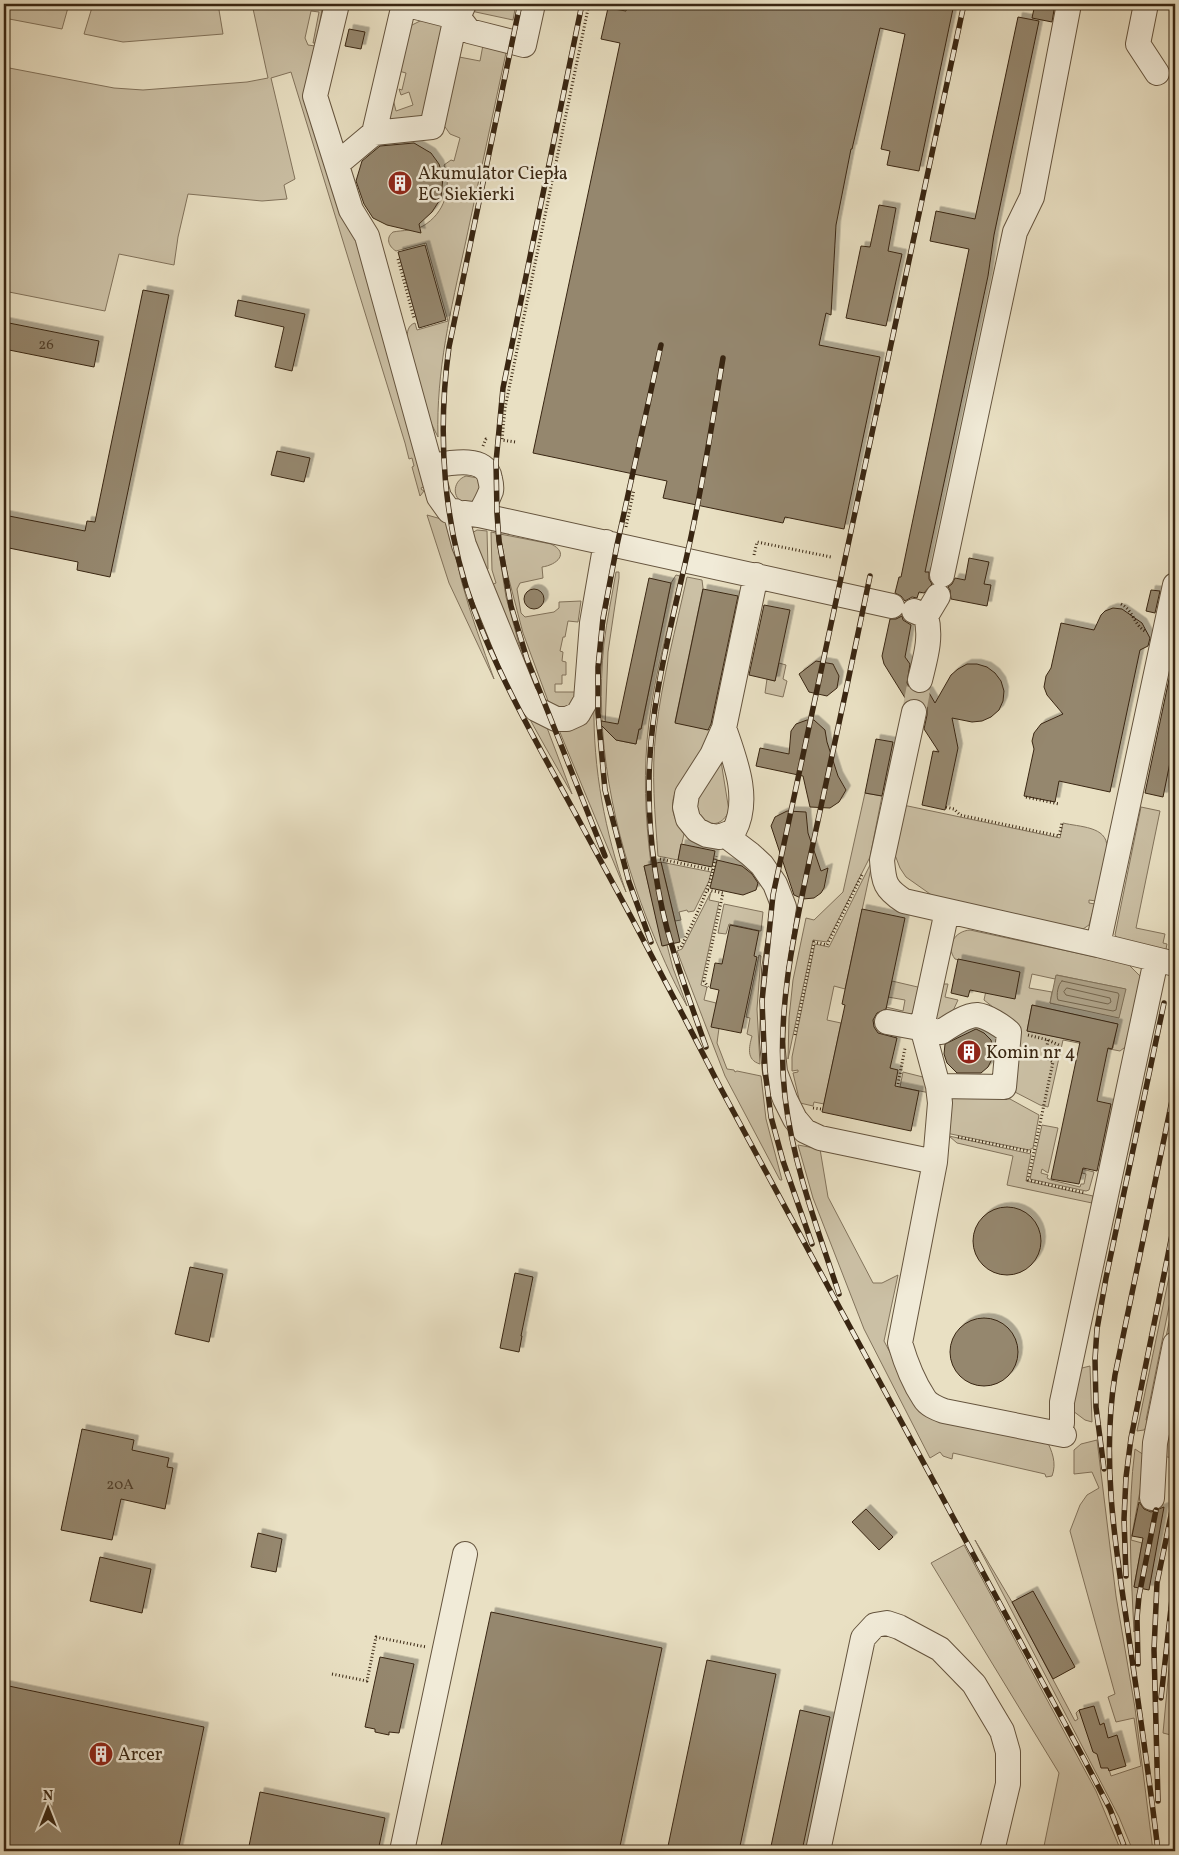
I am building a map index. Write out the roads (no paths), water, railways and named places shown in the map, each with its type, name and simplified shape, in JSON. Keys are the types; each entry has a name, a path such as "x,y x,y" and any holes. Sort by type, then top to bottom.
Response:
{"lane":[{"path":"337,4 315,96 351,210 367,236 440,497 449,511 615,537 923,601"},
{"path":"374,133 404,4 461,11"},
{"path":"461,11 469,31 524,45 533,4"},
{"path":"920,680 929,638 929,625 923,601 1015,232 1032,197 1069,4"},
{"path":"1146,4 1138,44 1157,73"},
{"path":"337,164 374,133 432,127 454,26 461,11"},
{"path":"432,466 458,462 473,464 484,468 489,473 491,489 479,515"},
{"path":"455,511 464,545 525,695 536,708 556,719 567,720 578,714 586,700 592,623 615,537"},
{"path":"724,728 738,767 741,790 740,821 734,831 720,837 707,835 697,830 688,819 685,807 687,794 712,755 724,728 755,567"},
{"path":"1098,945 1175,584"},
{"path":"914,712 882,860 884,882 891,893 904,902 947,911 1098,945 1166,962 1062,1402 1063,1429 944,1411 933,1407 924,1400 904,1357 900,1343 936,1162 940,1103 938,1086 916,1027 947,911"},
{"path":"725,835 762,866 775,884 784,907 775,958 772,1042 775,1072 795,1119 805,1131 820,1138 936,1162"},
{"path":"887,1022 941,1032 958,1021 977,1015 1000,1024 1009,1032 1004,1088 938,1086"},
{"path":"1152,1498 1155,1443 1175,1344"},
{"path":"402,1851 465,1554"},
{"path":"818,1851 863,1638 875,1625 887,1623 899,1626 940,1649 974,1684 1002,1731 1008,1752 1008,1784 992,1851"}],"water":[{"path":"1056,975 1126,989 1119,1018 1050,1003"}],"tunnel":[{"path":"914,712 920,680"}],"railway":[{"path":"520,4 449,347 445,380 443,446 449,513 455,546 474,610 497,665 524,720 669,988 720,1087 1084,1759 1110,1809 1126,1851"},
{"path":"582,4 503,388 496,462 497,513 499,541 511,606 527,659 605,856"},
{"path":"812,1244 783,1161 771,1117 765,1070 762,1001 773,895 964,4"},
{"path":"651,942 629,882 605,790 598,713 598,667 603,618 617,545 661,345"},
{"path":"706,1047 676,959 662,908 650,829 649,790 652,731 661,671 697,506 723,358"},
{"path":"839,1294 807,1197 794,1147 785,1097 783,1032 785,1000 794,935 870,576"},
{"path":"1104,1469 1096,1407 1095,1359 1097,1329 1164,1003"},
{"path":"1158,1851 1114,1527 1111,1497 1110,1436 1111,1405 1115,1375 1175,1086"},
{"path":"1126,1576 1124,1519 1126,1477 1131,1438 1175,1220"},
{"path":"1158,1801 1154,1650 1157,1583 1175,1496"},
{"path":"1138,1664 1137,1618 1139,1596 1156,1510"},
{"path":"1161,1698 1175,1572"},
{"path":"1172,1851 1175,1827"}],"place":[{"name":"Akumulator Ciepła EC Siekierki","path":"400,183"},
{"name":"Komin nr 4","path":"969,1052"},
{"name":"Arcer","path":"101,1754"}]}
